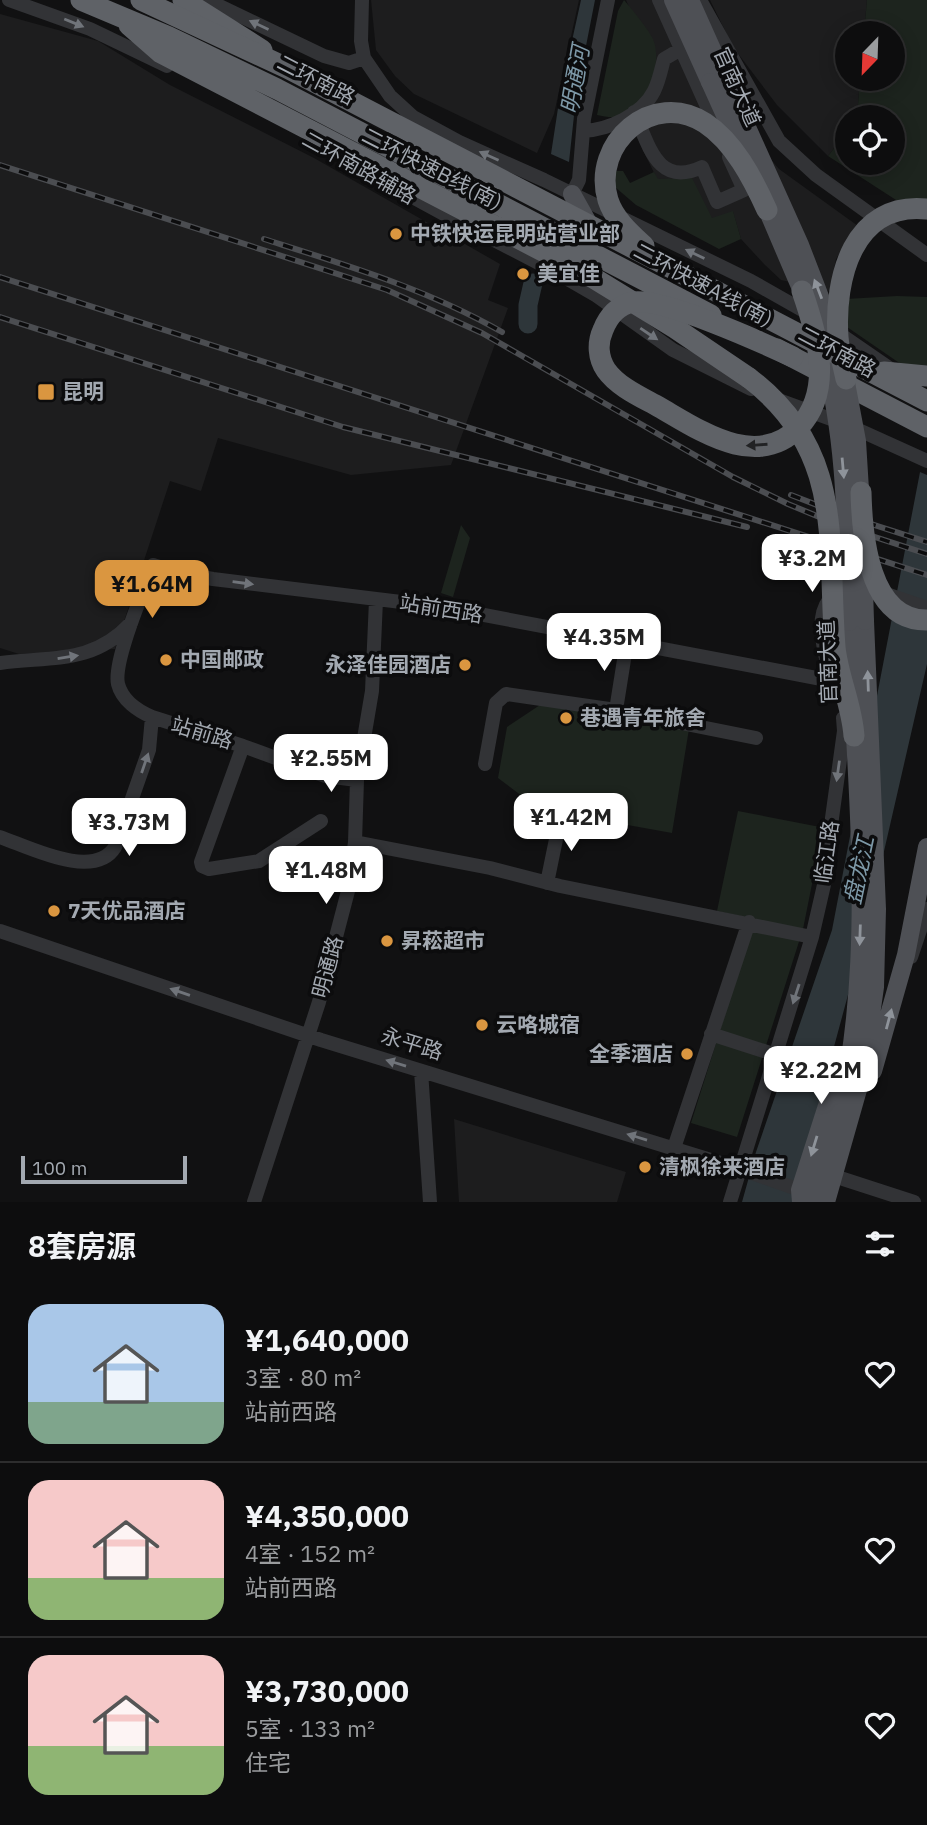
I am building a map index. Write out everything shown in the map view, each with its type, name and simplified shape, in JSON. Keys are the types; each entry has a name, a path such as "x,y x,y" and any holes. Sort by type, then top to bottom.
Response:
{"highway":[{"name":"二环快速A线(南)","path":"141,0 317,84 927,403"},
{"path":"183,0 317,84"},
{"path":"88,2 124,21 161,53 470,221 509,234 587,274 684,333 761,387 781,407 806,442 817,466 826,497 836,650 854,736"},
{"name":"二环快速B线(南)","path":"88,2 277,89 927,426"},
{"path":"708,287 650,251 623,225 611,208 606,189 606,170 611,150 622,133 639,120 660,113 682,114 704,122 722,138 742,163 767,210"},
{"path":"927,209 904,209 878,220 867,229 851,252 841,281 837,321 838,343 848,383 894,412 927,438"},
{"path":"509,234 532,259"},
{"path":"793,357 711,323 654,303 642,302 627,304 616,310 606,322 599,344 602,364 610,375 675,416 726,442 749,447 772,444 792,434 800,426 818,391 818,349 802,291"},
{"path":"832,352 884,372 927,376"},
{"path":"861,492 868,550 880,591 898,613 927,620"}],"main road":[{"name":"二环南路","path":"132,0 267,62 927,403"},
{"name":"官南大道","path":"673,0 802,291 825,360 841,443 861,920 862,1036 859,1091 827,1179"},
{"name":"官南大道","path":"690,0 809,265 848,383 857,441 877,909 875,987 844,1090 827,1179"},
{"name":"二环南路","path":"88,2 170,34 259,77 927,426"},
{"path":"572,194 592,231"},
{"path":"826,1202 827,1179 877,1060 898,987 927,847"},
{"path":"803,1196 836,1073 862,1036"},
{"path":"803,1196 827,1179"}],"street":[{"name":"二环南路辅路","path":"9,0 58,16 153,59 470,221 578,284 653,337 700,364 753,390 873,435 927,461"},
{"path":"206,0 324,56 349,63 364,58"},
{"path":"362,0 361,41 364,58 390,96 413,117 459,142 780,296 884,365 927,389"},
{"path":"572,194 579,180 583,131 608,0"},
{"path":"634,113 659,165 667,171 692,172 702,167 717,202 744,190 659,0"},
{"path":"700,0 779,141 816,175 927,255"},
{"path":"583,131 593,131 623,120 642,107 653,93 664,59 681,50"},
{"name":"站前西路","path":"119,664 153,565 178,573 213,579 442,607 832,681"},
{"name":"临江路","path":"730,1202 744,1170 812,937 829,863 832,818 844,731 824,648 822,618 826,605 839,590 858,587 890,594 927,608"},
{"name":"明通路","path":"254,1202 308,1035 348,891 355,842 358,780 372,691 376,600"},
{"path":"0,663 68,658 89,653 106,645 134,621"},
{"path":"616,710 626,641"},
{"name":"站前路","path":"119,664 119,686 123,693 140,712 152,718 243,746 326,776 358,780"},
{"path":"485,764 496,703 506,694 616,710 756,738"},
{"path":"0,837 72,861 100,862 110,856 149,750 152,718"},
{"path":"243,746 201,862 202,866 209,869 259,861 321,821"},
{"path":"547,883 561,815"},
{"path":"355,842 812,937"},
{"path":"898,987 924,928 927,909"},
{"path":"674,1148 748,922"},
{"name":"永平路","path":"0,931 308,1035 744,1170 803,1196"},
{"path":"711,1034 776,1055"},
{"path":"421,1071 430,1202"},
{"path":"827,1179 914,1202"}],"shaded area":[{"path":"371,0 579,0 554,114 537,153 414,94 395,76 376,50"},
{"path":"624,0 653,39 656,48 655,71 646,93 633,110 614,117 597,115 618,11"},
{"path":"626,0 695,0 769,157 779,169 858,226 836,259 830,291 781,280 741,239 733,212 713,219 657,179 626,115 629,7"},
{"path":"710,0 867,0 865,21 835,21 835,91 859,91 858,105 835,105 835,147 828,156 777,105 733,47"},
{"path":"867,0 927,0 927,220 857,175 905,175 905,105 858,105 859,91 905,91 905,21 865,21"},
{"path":"0,14 98,41 170,85 314,158 500,264 488,300 508,308 451,465 351,475 218,438 201,491 170,481 115,649 19,654 0,648"},
{"path":"835,147 835,161 828,156"},
{"path":"616,171 623,171 630,183 654,172 658,179 692,178 712,218 733,211 741,239 719,249 636,205 615,187"},
{"path":"927,297 927,382 847,327 829,300"},
{"path":"461,525 470,538 453,597 441,593"},
{"path":"540,705 689,729 672,833 539,809 498,778 507,727"},
{"path":"738,811 820,827 820,844 803,929 737,1137 691,1123 755,919 717,911"},
{"path":"454,1119 626,1172 617,1202 459,1202"}],"water":[{"path":"581,0 595,0 576,97 569,162 551,154 560,95"},
{"name":"盘龙江","path":"920,472 927,475 927,664 868,921 792,1202 742,1202 756,1152 832,930"}],"waterway":[{"name":"明通河","path":"528,324 528,305 533,283"}],"railway":[{"path":"0,165 387,290 482,333 733,477 788,504 841,526 927,554"},
{"path":"264,239 415,291 502,332"},
{"path":"0,277 927,575"},
{"path":"0,317 343,427 747,527"},
{"path":"791,495 927,542"}],"place":[{"name":"中铁快运昆明站营业部","path":"396,234"},
{"name":"美宜佳","path":"523,274"},
{"name":"昆明","path":"46,392"},
{"name":"中国邮政","path":"166,660"},
{"name":"永泽佳园酒店","path":"465,665"},
{"name":"巷遇青年旅舍","path":"566,718"},
{"name":"7天优品酒店","path":"54,911"},
{"name":"昇菘超市","path":"387,941"},
{"name":"云咯城宿","path":"482,1025"},
{"name":"全季酒店","path":"687,1054"},
{"name":"清枫徐来酒店","path":"645,1167"}]}
